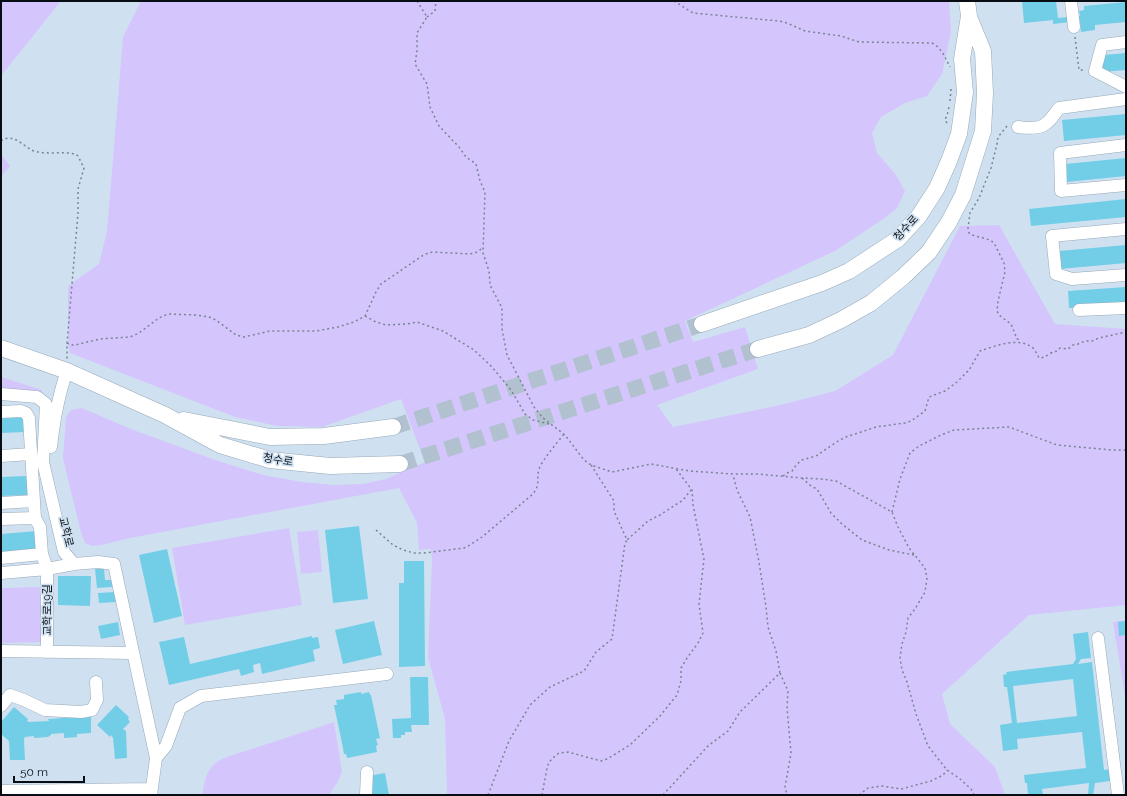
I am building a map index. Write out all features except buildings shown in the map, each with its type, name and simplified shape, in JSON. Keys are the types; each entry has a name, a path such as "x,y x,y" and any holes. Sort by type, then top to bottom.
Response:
{"main road":[{"name":"청수로","path":"702,324 822,283 849,272 898,239 919,216 936,188 949,161 959,134 965,92 962,59 968,8"},
{"name":"청수로","path":"758,349 809,336 841,320 871,302 903,277 928,252 949,222 963,195 983,131 985,94 983,51 968,8"},
{"name":"청수로","path":"1,348 67,371 165,415 220,445 270,460 330,466 400,464"},
{"name":"청수로","path":"165,415 270,437 324,436 394,427"}],"street":[{"path":"1071,1 1074,27"},
{"path":"1126,42 1102,45 1095,71 1126,87"},
{"path":"1018,127 1042,127 1051,120 1059,108 1126,99"},
{"path":"1126,145 1060,153 1061,191 1126,185"},
{"path":"1126,229 1052,236 1056,274 1072,279 1126,275"},
{"path":"1079,310 1124,310"},
{"name":"교학로","path":"67,371 55,413 49,465 74,564"},
{"path":"1,394 37,397 46,404 43,462 64,552 74,564 98,562 114,564 156,758 151,792 1,791"},
{"path":"1,412 21,411 26,413 29,418 35,518 40,527 42,554 47,569"},
{"path":"1,456 31,454"},
{"path":"1,503 34,501"},
{"path":"1,519 35,518"},
{"path":"1,558 42,554"},
{"name":"교학로19길","path":"1,573 47,569 74,564"},
{"name":"교학로19길","path":"47,569 48,652"},
{"path":"1098,638 1118,795"},
{"path":"1,651 133,653"},
{"path":"156,758 166,746 180,708 201,696 386,674"},
{"path":"1,706 10,695 45,710 81,712 92,710 98,700 96,682"},
{"path":"366,795 367,772"}],"path":[{"path":"417,1 427,17"},
{"path":"436,1 435,11 427,17 418,33 417,51 414,64 427,84 430,107 439,126 459,147 466,157 476,164 480,181 485,192 483,253 489,270 490,286 502,308 502,329 507,355 534,407 543,418 564,434 584,460 591,465 612,472 651,464 690,471 757,474 836,481 892,512"},
{"path":"674,1 693,13 780,21 804,31 841,36 859,42 932,43 941,50 950,68"},
{"path":"1074,27 1079,70"},
{"path":"951,89 948,112 945,120 949,127 959,134"},
{"path":"1018,127 1008,125 998,137 991,168 979,198 970,213 968,228 972,235 990,240 994,243 1004,263 1005,272 997,311 999,315 1011,324 1019,343"},
{"path":"1,141 9,138 25,144 30,149 42,152 75,154 78,156 84,168 78,189 78,213 67,343 71,345 100,339 130,337 139,333 159,318 168,314 209,317 216,320 236,335 244,337 270,331 326,330 354,322 366,316 376,292 382,284 422,256 433,252 468,254 475,253 483,248"},
{"path":"366,316 376,322 386,325 417,322 442,331 474,350 492,367 511,390 525,414 533,420 551,424"},
{"path":"782,476 792,471 802,460 816,456 846,437 876,427 911,421 925,411 929,397 945,391 969,370 980,351 1016,342 1034,348 1039,358 1042,358 1051,353 1056,353 1060,348 1068,349 1073,345 1085,341 1092,341 1126,332"},
{"path":"974,795 971,789 947,770 928,746 902,670 900,658 908,618 925,592 927,578 925,568 909,548 892,512 900,479 910,453 926,443 954,430 1009,427 1057,445 1126,450"},
{"path":"376,530 393,545 414,553 452,550 470,545 533,494 538,485 538,473 540,466 564,434"},
{"path":"591,465 614,501 614,511 627,540"},
{"path":"542,795 549,762 556,755 559,753 568,752 601,761 607,759 630,744 660,716 677,695 681,681 681,668 703,633 699,604 704,559 693,505 692,490 676,469"},
{"path":"733,474 738,490 750,517 766,607 768,627 776,650 780,673 788,691 787,708 791,753 786,787 787,795"},
{"path":"802,478 817,489 831,513 862,540 889,550 915,555"},
{"path":"488,795 509,741 530,705 543,692 584,671 596,652 612,638 625,543 627,540 648,521 683,500 692,490"},
{"path":"664,795 708,746 728,731 740,712 780,673"},
{"path":"859,795 868,788 881,786 901,788 931,781 947,770"}],"shaded area":[{"path":"1,1 61,1 1,76"},
{"path":"141,1 949,1 951,32 942,74 927,96 905,103 881,117 872,133 877,153 896,175 905,191 897,208 835,251 685,321 693,342 745,327 758,369 657,405 673,427 776,406 835,391 893,355 960,226 999,225 1055,324 1126,329 1126,605 1029,615 942,694 950,724 995,767 1005,795 447,795 445,719 428,657 432,560 431,549 419,550 417,523 399,488 130,538 102,545 92,546 85,543 81,533 63,458 66,417 71,410 82,408 131,429 215,460 263,475 302,482 334,485 363,484 386,479 425,462 401,399 322,427 277,426 235,417 70,353 68,346 68,286 99,264 107,231 123,37"},
{"path":"1,154 10,166 1,177"},
{"path":"1,377 42,390 42,395 1,391"},
{"path":"289,528 302,605 185,625 172,548"},
{"path":"318,530 322,572 301,574 297,532"},
{"path":"40,587 41,642 1,643 1,588"},
{"path":"1126,620 1126,702 1113,622"},
{"path":"334,722 342,772 329,795 202,795 210,768 218,761"}],"tunnel":[{"path":"393,427 702,324"},
{"path":"400,464 758,349"}]}
